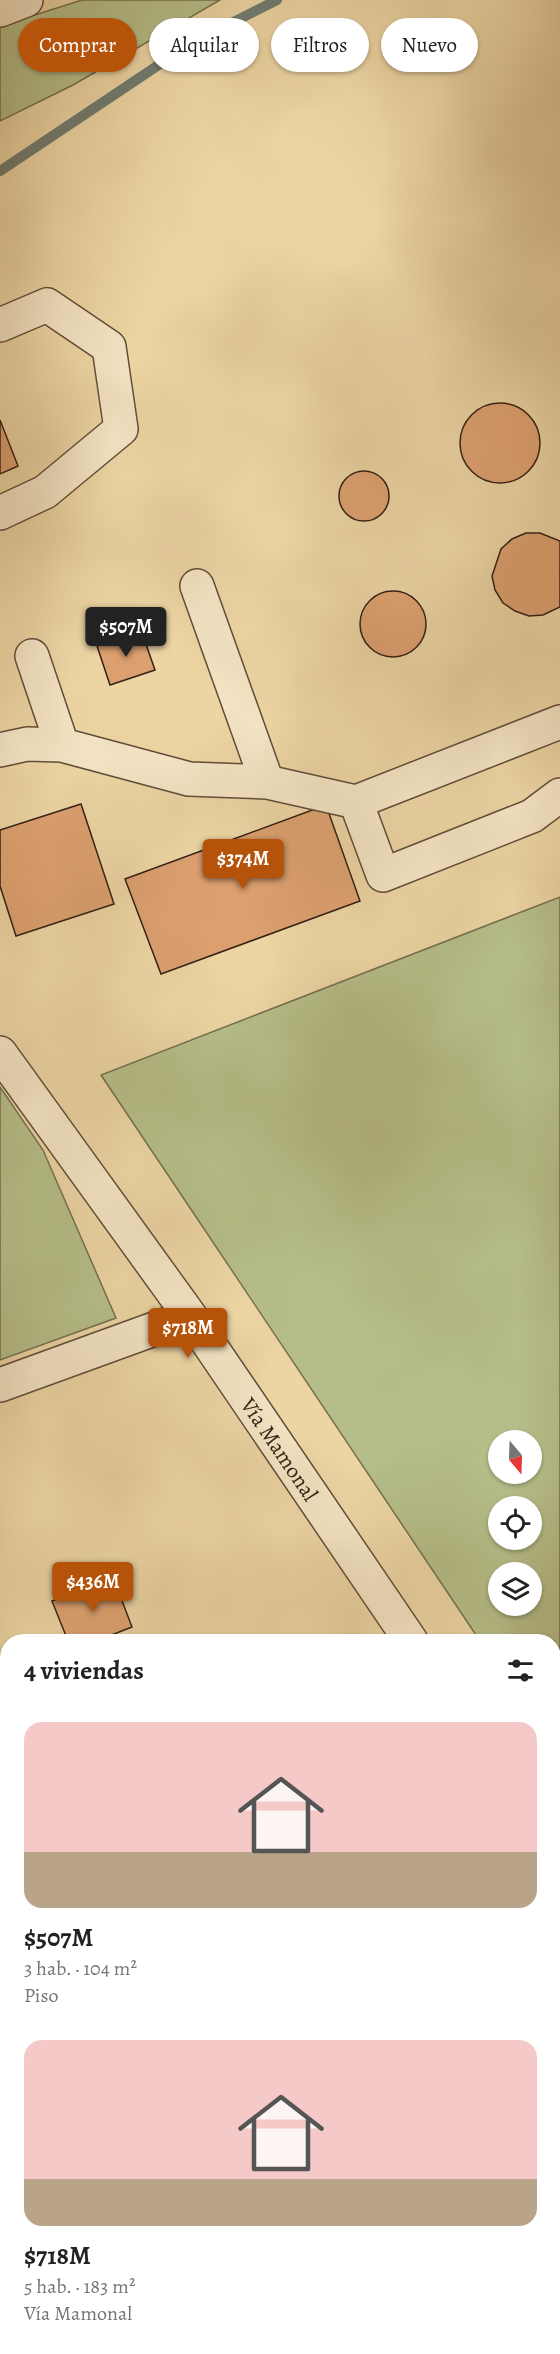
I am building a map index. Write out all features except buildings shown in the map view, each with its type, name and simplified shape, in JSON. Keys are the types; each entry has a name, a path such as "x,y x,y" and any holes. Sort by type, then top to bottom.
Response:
{"street":[{"path":"0,10 26,0"},
{"path":"0,325 47,305 109,347 121,429 45,492 0,513"},
{"path":"197,586 267,782"},
{"path":"32,656 62,745"},
{"path":"0,750 27,744 62,745 189,779 267,782 356,802 560,722"},
{"path":"356,802 383,875 532,816 560,795"},
{"name":"Vía Mamonal","path":"0,1053 190,1316 406,1634"},
{"path":"0,1385 190,1316"}],"green space":[{"path":"82,0 220,0 189,18 149,18 149,41 137,48 137,18 25,18"},
{"path":"18,20 18,72 95,72 0,121 0,26"},
{"path":"560,897 560,1634 475,1634 101,1075"},
{"path":"0,1087 43,1150 116,1318 0,1360"}],"waterway":[{"path":"0,171 190,44 277,0"}]}
